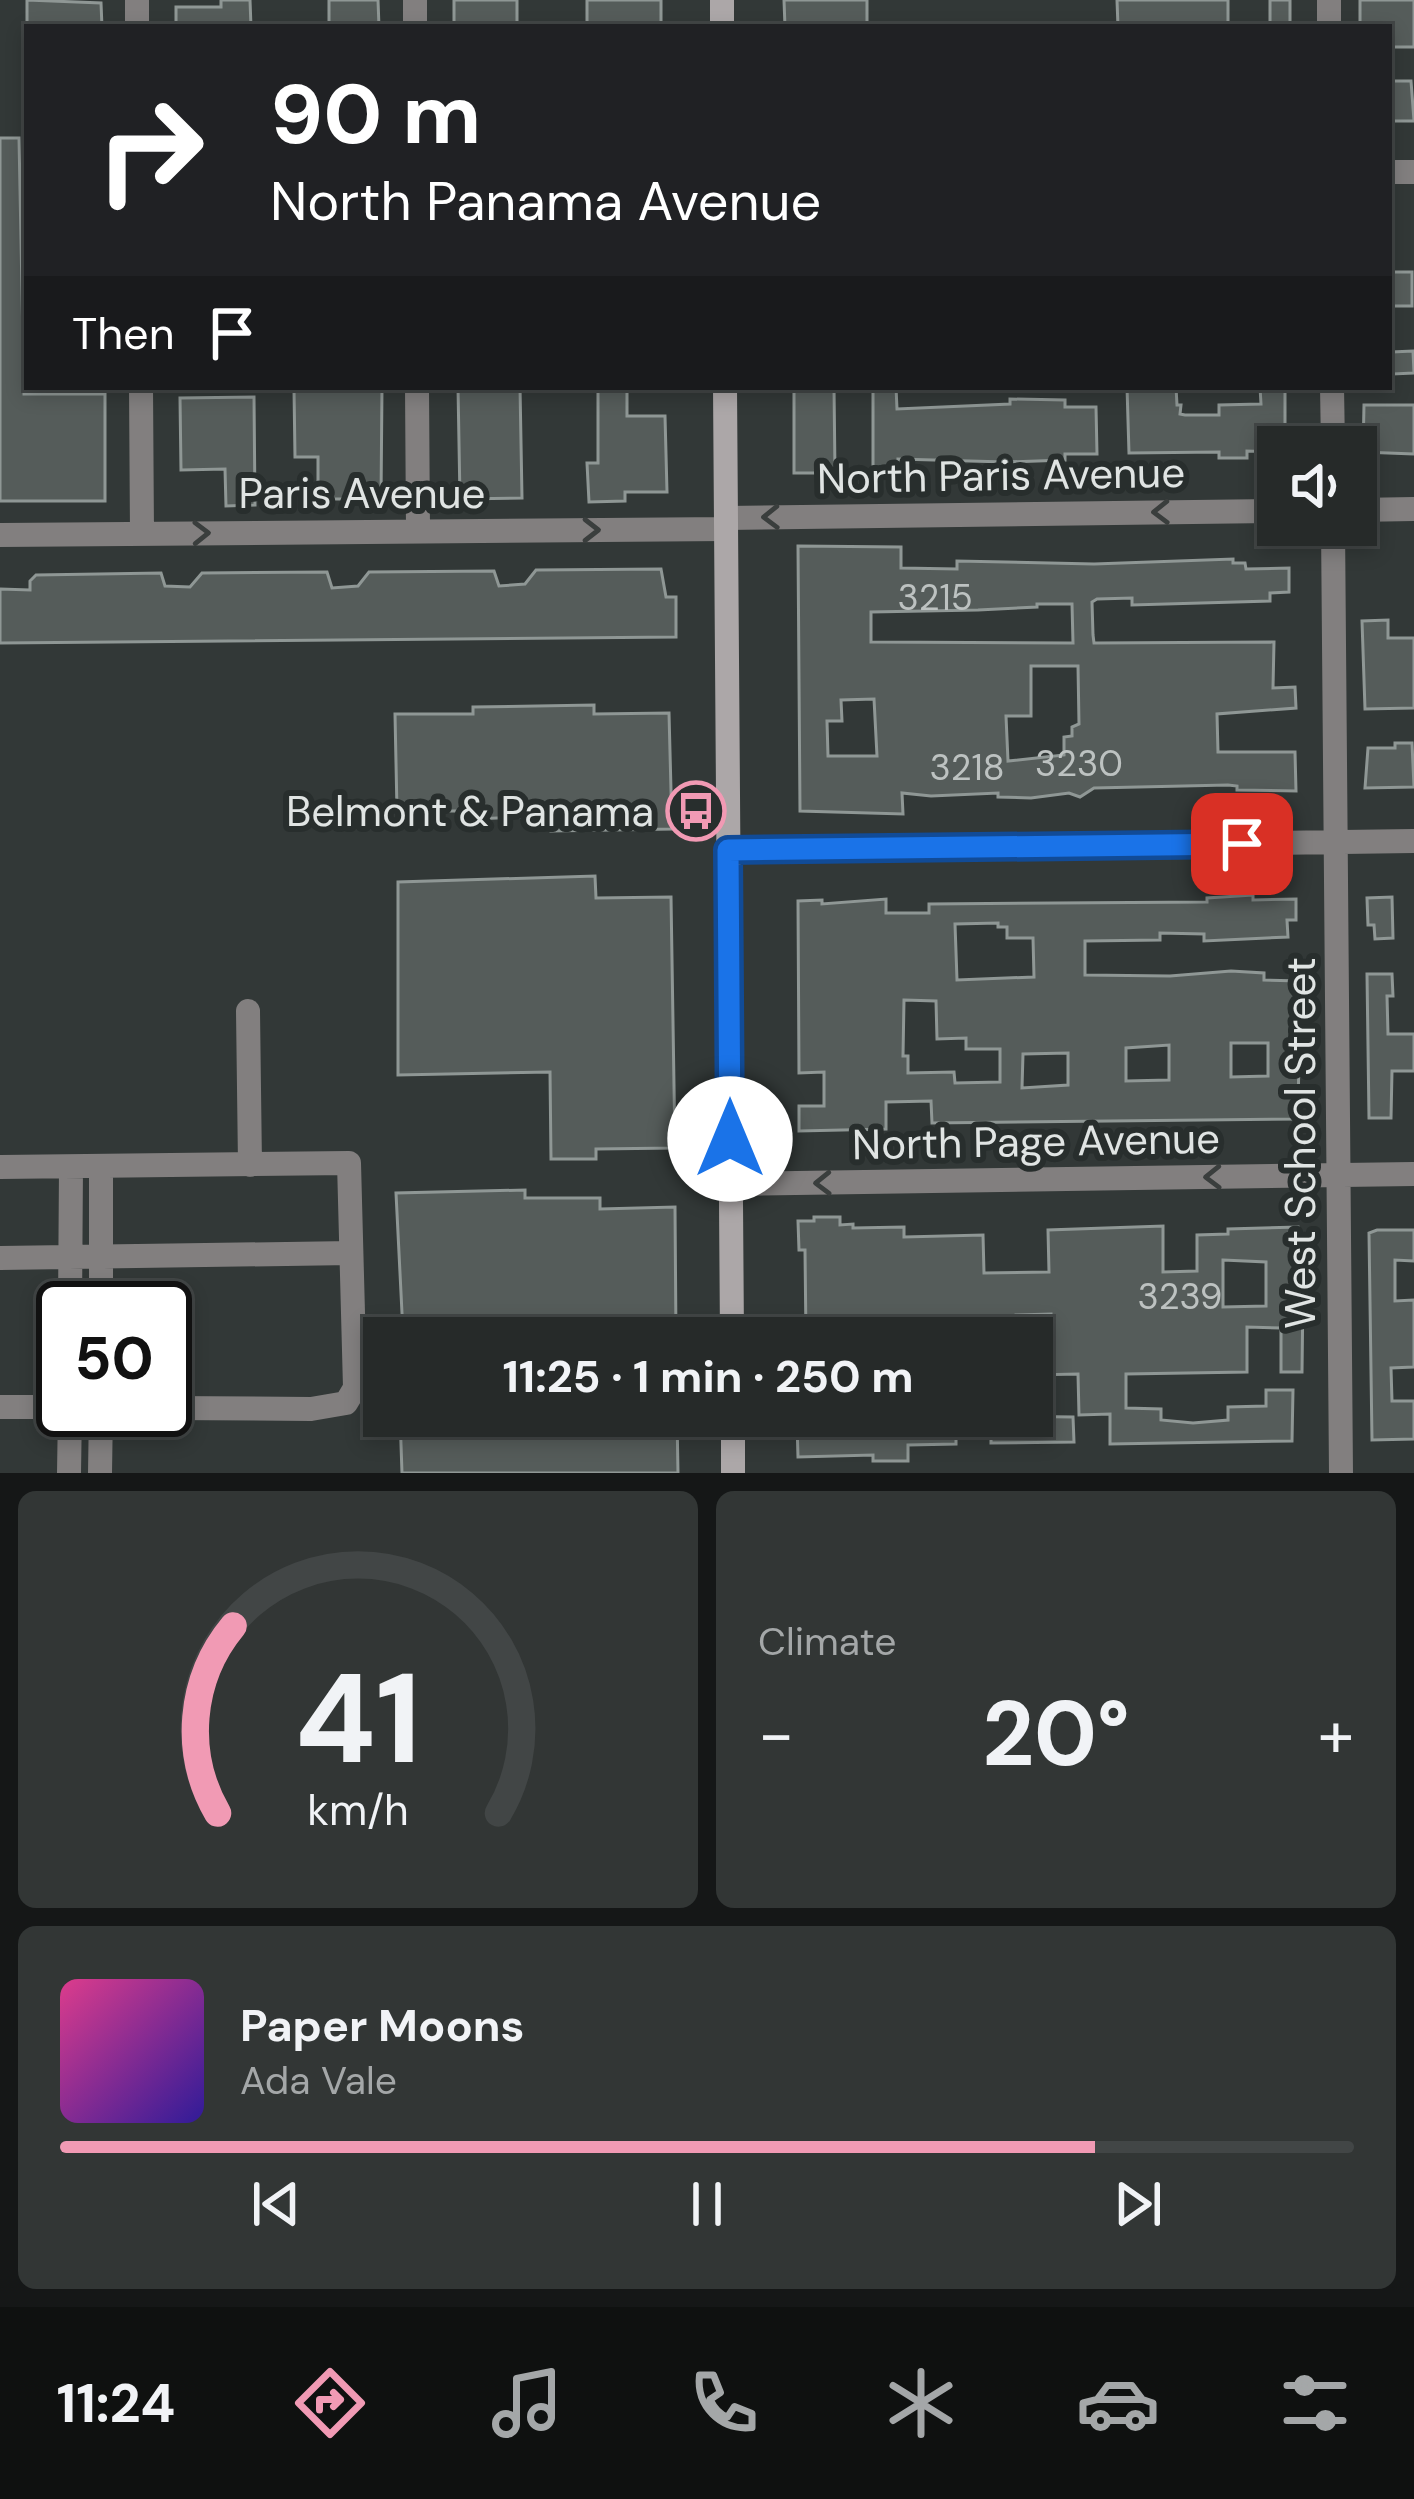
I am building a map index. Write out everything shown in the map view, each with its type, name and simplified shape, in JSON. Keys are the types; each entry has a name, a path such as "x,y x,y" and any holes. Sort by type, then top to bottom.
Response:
{"main road":[{"path":"725,390 732,1317"},
{"path":"733,1437 734,1473"}],"street":[{"path":"141,390 142,534"},
{"path":"417,390 418,532"},
{"path":"1332,390 1333,426"},
{"path":"1377,510 1414,509"},
{"name":"North Paris Avenue","path":"726,523 1257,511"},
{"name":"Paris Avenue","path":"0,535 418,532 726,523"},
{"name":"West School Street","path":"1333,546 1341,1473"},
{"path":"728,850 1414,842"},
{"path":"248,1011 250,1165"},
{"path":"0,1167 349,1163 355,1388 346,1402 311,1409 192,1408"},
{"path":"100,1281 101,1166"},
{"path":"70,1281 71,1167"},
{"name":"North Page Avenue","path":"731,1184 1414,1174"},
{"path":"0,1258 351,1253"},
{"path":"0,1407 36,1408"},
{"path":"67,1437 69,1473"},
{"path":"100,1473 101,1437"}],"building":[{"path":"27,0 101,3 102,24 27,24"},
{"path":"221,0 250,0 251,24 176,24 176,7 221,7"},
{"path":"329,0 378,0 379,24 329,24"},
{"path":"454,0 517,0 517,24 454,24"},
{"path":"587,0 661,0 661,24 587,24"},
{"path":"784,0 867,0 867,24 785,24"},
{"path":"1117,0 1228,0 1228,24 1118,24"},
{"path":"1270,0 1290,0 1290,24 1270,24"},
{"path":"1360,0 1414,0 1414,47 1393,47 1392,24 1360,24"},
{"path":"1392,81 1411,81 1414,121 1392,121"},
{"path":"0,138 19,138 24,394 105,394 105,501 0,501"},
{"path":"1392,272 1412,272 1412,306 1392,306"},
{"path":"1413,351 1414,373 1393,374 1392,352"},
{"path":"294,390 382,390 381,499 318,499 318,457 295,457"},
{"path":"458,390 520,390 522,498 460,499"},
{"path":"598,390 627,390 627,416 665,416 667,492 625,492 625,501 589,502 587,463 598,463"},
{"path":"794,390 834,390 835,473 794,473"},
{"path":"873,390 896,390 897,409 1010,404 1010,399 1065,400 1065,407 1096,407 1097,454 1006,462 898,459 898,471 873,471"},
{"path":"1127,390 1176,390 1180,414 1219,415 1219,405 1261,404 1260,390 1285,390 1285,426 1257,426 1257,451 1247,451 1247,458 1219,458 1219,452 1129,453"},
{"path":"254,397 255,505 226,506 225,469 181,470 180,398"},
{"path":"1364,405 1414,405 1414,454 1377,453 1377,426 1364,426"},
{"path":"798,546 901,547 901,568 957,569 957,561 1094,564 1233,559 1233,563 1245,563 1246,569 1289,568 1289,592 1270,593 1270,601 1132,605 1132,598 1097,599 1092,602 1093,635 1094,643 1274,642 1273,688 1295,687 1296,708 1217,714 1218,752 1295,752 1296,791 1237,790 1228,785 1094,788 1080,797 1069,793 1031,798 998,797 998,793 902,793 903,814 800,811","holes":["1072,604 1073,643 871,642 871,612","1031,666 1078,666 1079,724 1072,727 1072,736 1064,737 1064,755 1008,761 1006,716 1031,716","874,699 877,756 828,756 827,721 842,721 841,700"]},
{"path":"661,569 666,597 676,597 676,637 0,643 0,589 30,590 36,575 161,573 165,586 190,587 202,573 327,572 332,588 358,586 369,572 494,571 499,586 525,584 536,570"},
{"path":"1388,620 1388,638 1414,638 1414,708 1365,709 1362,621"},
{"path":"594,705 594,714 669,713 672,829 551,831 551,816 473,819 473,811 397,811 395,714"},
{"path":"1395,743 1412,743 1414,787 1365,788 1368,748 1395,748"},
{"path":"595,876 596,898 671,897 675,1148 596,1149 596,1159 551,1159 550,1072 398,1075 398,882"},
{"path":"1392,897 1393,938 1375,939 1374,925 1368,925 1367,898"},
{"path":"1207,898 1296,899 1296,920 1287,920 1288,937 1204,941 1204,934 1160,933 1160,940 1085,941 1085,975 1231,971 1264,973 1264,980 1300,981 1298,1119 932,1123 931,1101 886,1102 886,1129 799,1131 799,1106 824,1106 824,1072 799,1073 798,901 886,899 886,913 929,913 929,904 1207,902","holes":["998,923 998,927 1007,927 1007,938 1033,938 1034,977 957,980 955,924","904,1000 936,1001 937,1039 966,1038 966,1049 1000,1049 1000,1082 955,1083 954,1072 908,1073 908,1056 903,1056","1231,1043 1268,1043 1268,1076 1231,1077","1169,1045 1169,1080 1126,1081 1126,1048","1068,1053 1068,1085 1022,1088 1023,1054"]},
{"path":"1367,974 1392,974 1388,1034 1414,1034 1414,1071 1392,1071 1391,1118 1369,1118"},
{"path":"525,1190 525,1198 600,1198 600,1209 675,1207 676,1317 402,1317 396,1193"},
{"path":"840,1217 840,1225 853,1224 853,1228 904,1227 904,1237 983,1235 984,1273 1049,1272 1048,1230 1163,1226 1163,1272 1197,1271 1197,1235 1298,1227 1302,1372 1281,1372 1281,1328 1247,1327 1247,1372 1126,1374 1126,1408 1161,1409 1161,1420 1228,1420 1228,1407 1266,1406 1266,1390 1293,1390 1292,1441 1110,1444 1110,1414 1079,1415 1078,1374 1053,1375 1051,1314 806,1317 805,1250 799,1250 798,1221","holes":["1223,1260 1266,1262 1266,1306 1223,1307"]},
{"path":"1414,1230 1414,1261 1395,1260 1395,1301 1414,1300 1414,1367 1391,1368 1392,1401 1414,1401 1414,1439 1372,1440 1369,1233"},
{"path":"1053,1417 1073,1417 1074,1442 991,1443 991,1437 1053,1437"},
{"path":"401,1437 677,1437 678,1473 402,1473"},
{"path":"797,1437 956,1437 956,1444 908,1445 908,1461 873,1461 873,1455 798,1457"}],"place":[{"name":"Belmont & Panama","path":"696,811"}],"route":[{"path":"730,1139 728,850 1242,844"}]}
